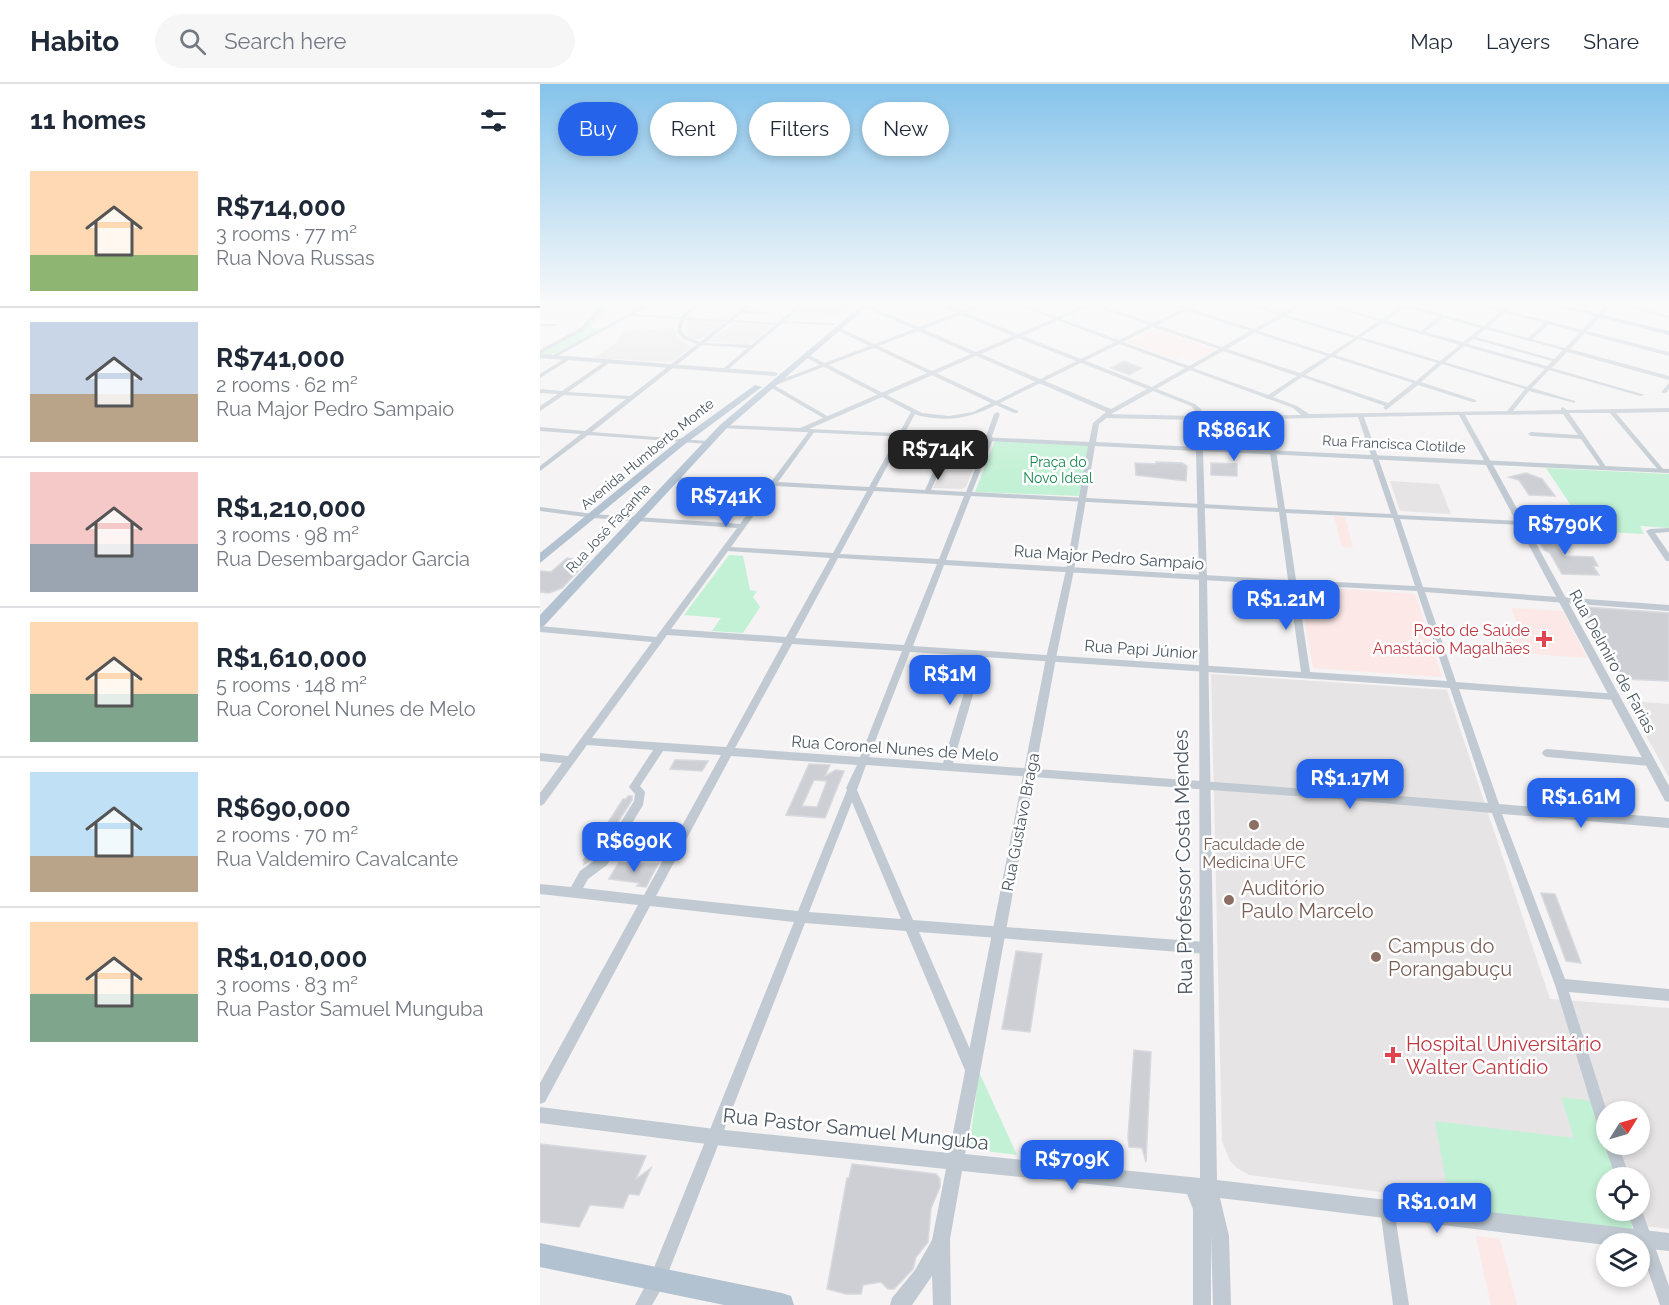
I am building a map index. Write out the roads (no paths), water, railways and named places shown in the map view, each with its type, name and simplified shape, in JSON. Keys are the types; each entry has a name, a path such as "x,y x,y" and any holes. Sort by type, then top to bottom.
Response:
{"main road":[{"name":"Avenida Humberto Monte","path":"540,559 682,442 791,362"},
{"name":"Avenida Humberto Monte","path":"723,427 800,362"},
{"name":"Rua José Façanha","path":"540,623 723,427"},
{"path":"540,1255 782,1305"}],"street":[{"path":"540,376 562,362"},
{"path":"540,409 607,362 775,374"},
{"path":"540,469 676,362"},
{"path":"725,370 734,362"},
{"path":"820,362 930,417 958,417 975,413 1078,362"},
{"path":"773,385 834,362"},
{"path":"909,362 1017,412"},
{"path":"800,430 958,362"},
{"path":"996,362 1107,414 1268,417 1665,408"},
{"path":"1087,362 1193,405 1199,416"},
{"path":"1173,362 1299,409 1307,416"},
{"path":"1107,414 1199,362"},
{"path":"1259,362 1388,405"},
{"path":"1269,397 1323,362"},
{"path":"1350,362 1474,401"},
{"path":"1380,415 1388,405 1440,362 1573,402"},
{"path":"1527,362 1642,395"},
{"path":"1509,412 1555,362"},
{"path":"1612,362 1669,378"},
{"path":"773,385 827,418"},
{"path":"1664,392 1669,385"},
{"path":"540,391 630,398"},
{"path":"1564,411 1665,408"},
{"path":"1665,408 1669,417"},
{"path":"540,1097 914,411"},
{"path":"1564,411 1604,468"},
{"path":"1612,411 1666,471"},
{"path":"643,1305 657,1280 715,1137 862,759 909,649 990,439 997,414"},
{"name":"Rua Gustavo Braga","path":"942,1305 941,1239 955,1162 1051,658 1070,570 1096,423 1107,414"},
{"name":"Rua Delmiro de Farias","path":"1461,414 1669,797"},
{"name":"Rua Professor Costa Mendes","path":"1199,416 1206,787 1206,948 1201,1187 1198,1196 1202,1209 1202,1305"},
{"path":"1361,416 1496,808 1561,986 1597,1101"},
{"path":"1268,417 1306,675"},
{"name":"Rua Francisca Clotilde","path":"723,427 1666,471"},
{"path":"540,429 707,443"},
{"path":"540,801 812,431"},
{"path":"1531,434 1581,437"},
{"path":"927,493 952,437"},
{"path":"674,478 1521,523"},
{"path":"540,509 637,520 743,526"},
{"path":"1669,530 1650,531 1669,559"},
{"name":"Rua Major Pedro Sampaio","path":"727,549 1420,589 1669,608"},
{"path":"540,629 659,640"},
{"name":"Rua Papi Júnior","path":"666,632 980,655 1453,683 1615,696"},
{"path":"947,765 980,655"},
{"name":"Rua Coronel Nunes de Melo","path":"585,741 947,765 1029,774 1669,823"},
{"path":"573,893 585,874 603,861 639,802 640,791 634,787 661,746"},
{"path":"1547,753 1650,762"},
{"path":"540,757 570,760"},
{"path":"851,788 973,1071"},
{"path":"540,889 802,917 1206,948"},
{"path":"1561,986 1669,995"},
{"name":"Rua Pastor Samuel Munguba","path":"540,1115 715,1137 1201,1187 1596,1233"},
{"name":"Rua Professor Costa Mendes","path":"1201,1187 1220,1236 1222,1305"},
{"path":"1387,1209 1401,1305"},
{"name":"Rua Gustavo Braga","path":"899,1305 913,1292 924,1275 941,1239"},
{"name":"Rua Pastor Samuel Munguba","path":"1650,1240 1669,1242"},
{"path":"1650,1256 1668,1305"}],"place":[{"name":"Posto de Saúde Anastácio Magalhães","path":"1544,639"},
{"name":"Faculdade de Medicina UFC","path":"1254,825"},
{"name":"Auditório Paulo Marcelo","path":"1229,900"},
{"name":"Campus do Porangabuçu","path":"1376,957"},
{"name":"Hospital Universitário Walter Cantídio","path":"1393,1055"}],"park label":[{"name":"Praça do Novo Ideal","path":"1058,470"}]}
